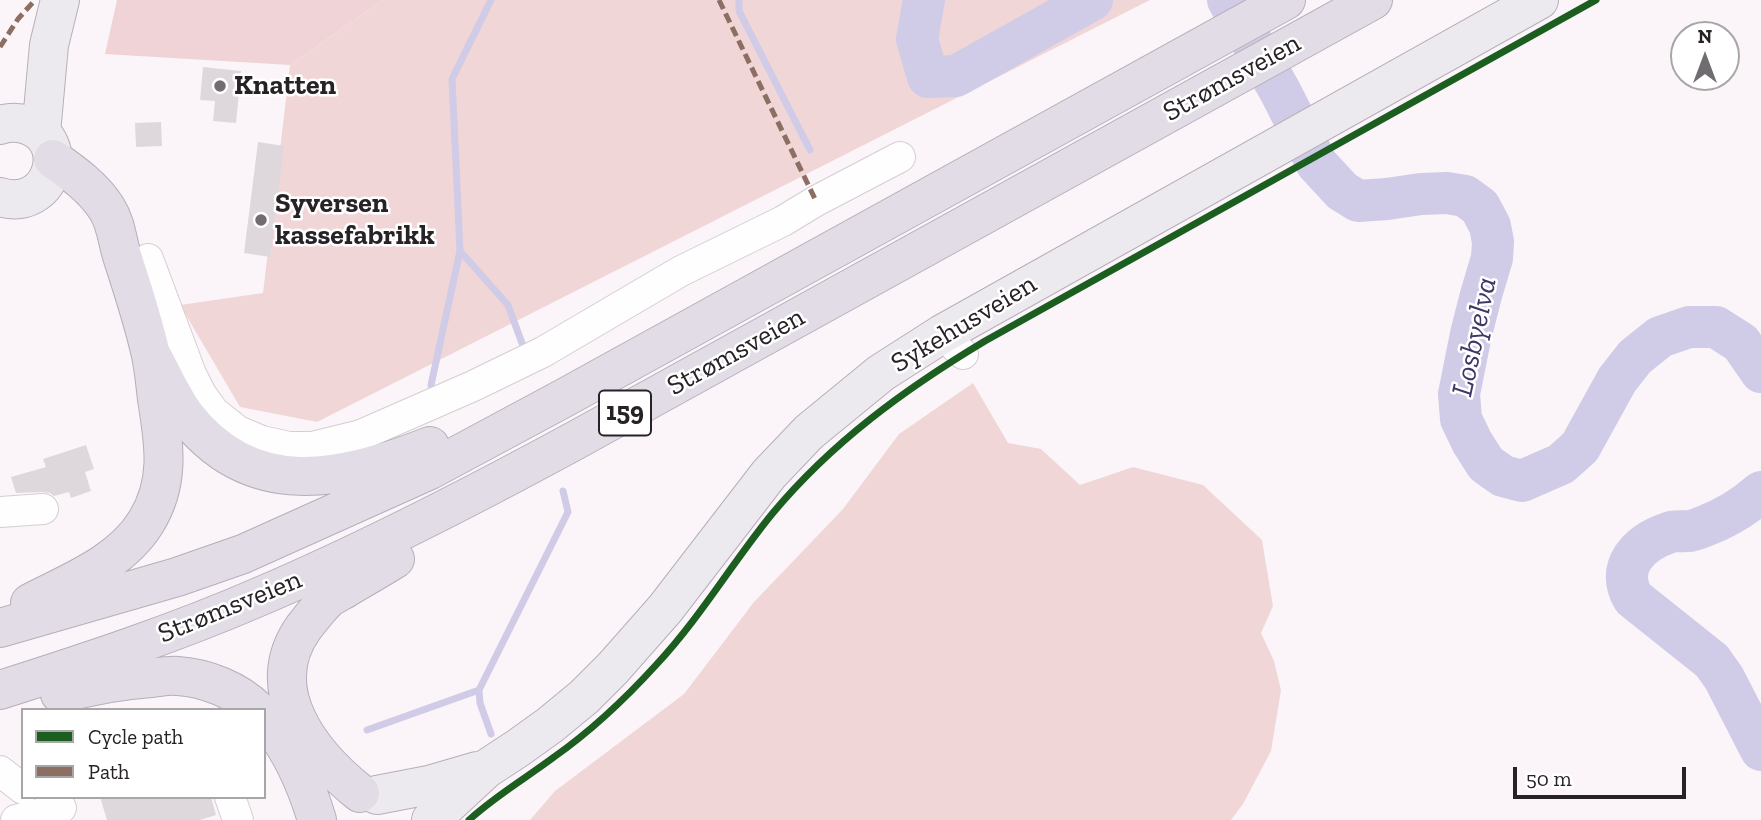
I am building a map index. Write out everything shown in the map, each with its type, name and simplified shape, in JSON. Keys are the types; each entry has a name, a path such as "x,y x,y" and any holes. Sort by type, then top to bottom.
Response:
{"highway":[{"name":"Strømsveien","path":"0,690 113,654 204,620 390,537 576,440 1373,0"},
{"name":"Strømsveien","path":"0,628 79,607 243,554 430,470 1280,3"},
{"path":"368,794 334,770 310,743 288,695 287,678 293,646 300,632 329,598 401,555 648,423 894,285 1102,150"},
{"path":"0,619 99,567 120,552 146,523 154,508 164,470 164,445 151,354 134,290 135,258 81,210 20,169"},
{"path":"151,354 184,413 209,441 226,453 265,472 288,476 317,477 354,471 408,455 461,433 561,379 957,180"},
{"path":"0,710 90,686 177,676 219,685 254,708"},
{"path":"266,720 298,767 319,820"}],"main road":[{"path":"20,169 60,0"},
{"name":"Sykehusveien","path":"430,820 486,769 550,725 613,668 665,609 769,474 809,432 881,373 952,344 1269,150 1538,0"},
{"name":"Sykehusveien","path":"319,820 334,803 346,796 429,785 486,769"},
{"path":"368,794 388,800 398,807 406,820"}],"lane":[{"path":"135,258 201,394 215,412 239,431 262,441 289,447 312,447 361,435 543,352 681,271 783,221 900,157"},
{"path":"0,512 43,509"},
{"path":"0,771 21,787"},
{"path":"231,799 238,820"},
{"path":"0,810 57,806"},
{"path":"16,820 57,806"}],"shaded area":[{"path":"117,0 383,0 290,65 105,54"},
{"path":"383,0 1150,0 317,422 240,407 180,305 263,293 290,65"},
{"path":"973,383 1008,443 1041,449 1080,485 1133,467 1203,485 1262,540 1273,606 1261,633 1274,661 1281,690 1271,751 1243,804 1231,820 530,820 555,791 684,694 754,602 843,509 899,434"}],"building":[{"name":"Knatten","path":"203,67 241,71 236,123 213,121 215,101 200,100"},
{"path":"161,122 162,146 136,147 135,123"},
{"name":"Syversen kassefabrikk","path":"258,142 284,146 270,257 244,253"},
{"path":"86,445 94,469 85,472 91,491 71,498 69,492 54,496 42,492 16,493 11,477 46,467 43,459"},
{"path":"101,799 212,799 216,815 200,820 107,820"}],"waterway":[{"path":"431,385 460,251 452,79 491,0"},
{"path":"739,0 739,11 810,150"},
{"name":"Losbyelva","path":"924,0 917,39 928,77 956,76 1092,0"},
{"name":"Losbyelva","path":"1228,0 1280,91 1317,164 1342,191 1358,201 1447,193 1465,196 1480,207 1490,226 1492,258 1471,334 1459,394 1461,419 1486,464 1503,476 1522,481 1561,464 1580,447 1617,380 1635,357 1660,337 1689,327 1716,327 1741,343 1761,372"},
{"path":"460,251 508,305 523,346"},
{"path":"367,730 479,690 568,512 563,491"},
{"name":"Losbyelva","path":"1761,492 1735,512 1713,523 1690,531 1671,532 1657,537 1639,550 1629,566 1627,576 1633,598 1712,661 1724,678 1761,750"},
{"path":"479,690 480,703 491,734"}],"marked path":[{"path":"0,47 18,19 35,0"},
{"path":"719,0 816,201"}],"cycle path":[{"path":"469,820 568,747 620,702 672,647 757,533 795,488 845,440 898,398 985,341 1596,0"}],"place":[{"name":"Knatten","path":"220,86"},
{"name":"Syversen kassefabrikk","path":"261,220"}]}
